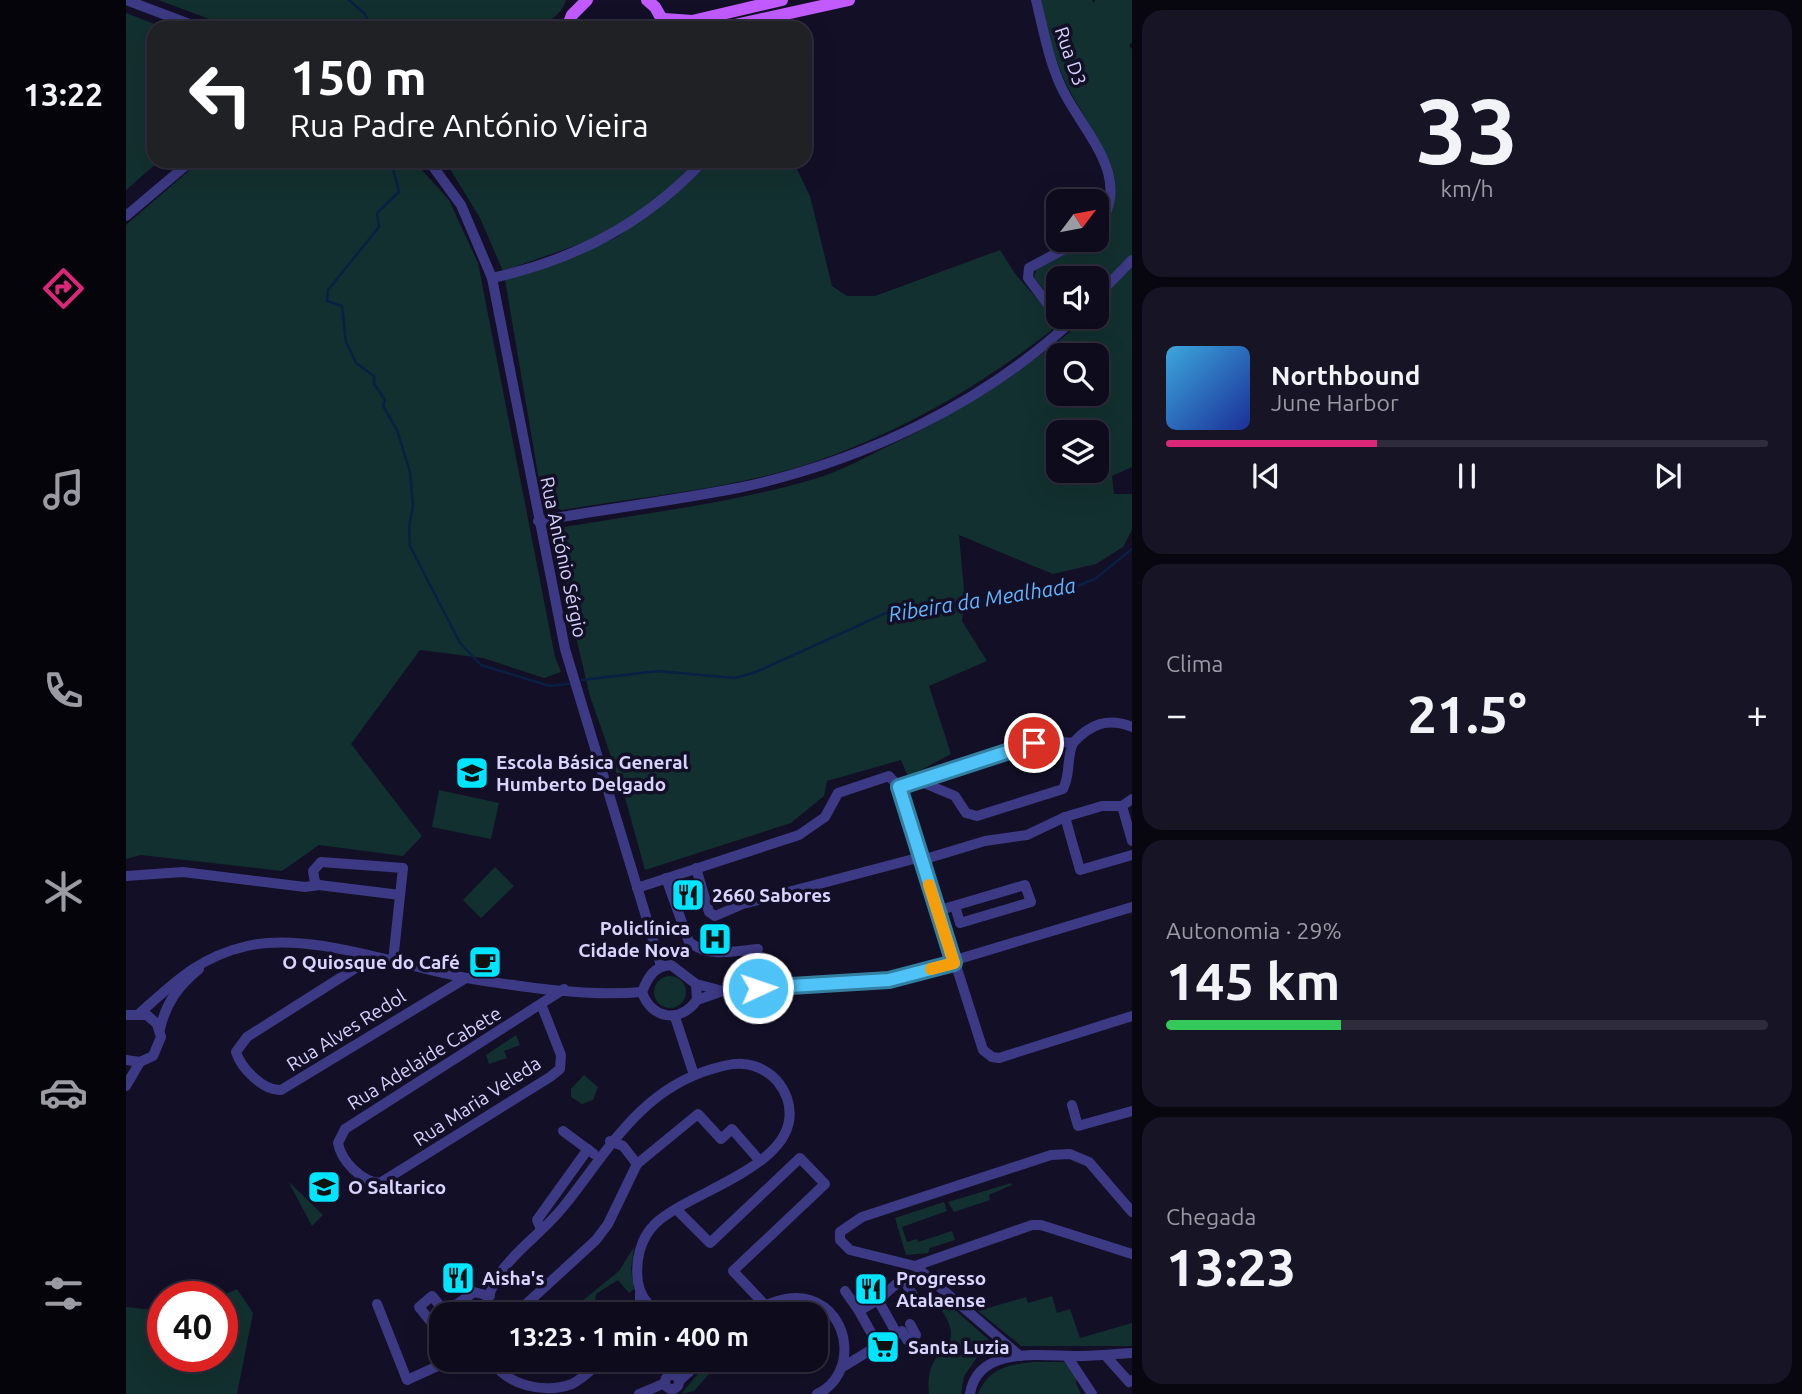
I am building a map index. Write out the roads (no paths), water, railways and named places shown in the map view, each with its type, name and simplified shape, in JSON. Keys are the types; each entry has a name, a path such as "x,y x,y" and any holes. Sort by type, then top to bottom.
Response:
{"main road":[{"path":"646,0 664,21"},
{"path":"692,21 782,0"},
{"path":"753,21 849,0"},
{"path":"570,21 582,2"}],"street":[{"path":"126,0 182,21"},
{"name":"Rua D3","path":"1036,0 1045,38 1067,99 1099,142 1119,178 1115,206 1110,212"},
{"path":"126,216 183,168"},
{"name":"Rua António Sérgio","path":"434,168 461,205 492,278 565,649 661,966"},
{"path":"492,278 592,246 616,234 660,203 696,168"},
{"path":"1046,302 1028,278 1029,268 1059,252"},
{"path":"1109,284 1132,260"},
{"path":"538,521 738,488 832,462 942,413 996,380 1062,329"},
{"path":"919,781 956,796 966,813 977,816 1063,789 1068,779 1067,757 1073,743 1083,732 1101,722 1118,721 1132,727"},
{"path":"899,787 1054,737 1073,743"},
{"path":"637,888 799,835 824,817 838,793 889,776 899,787 979,1040 992,1058 1132,1016"},
{"path":"696,868 709,912 715,916 743,904 811,886 985,841 1027,835 1065,817 1102,806 1122,806 1132,799"},
{"path":"1122,806 1132,841"},
{"path":"1065,817 1080,870 1132,855"},
{"path":"285,883 299,881 313,872 321,862 404,868 393,961"},
{"path":"313,872 315,882 319,885"},
{"path":"126,876 184,873 400,895"},
{"path":"666,878 688,942 697,949 715,953 758,949"},
{"path":"937,911 1026,884 1031,902 960,923 955,906"},
{"path":"723,991 696,984 671,965 661,966 647,979 642,992 645,1000 660,1012 675,1017 683,1015 697,1000 723,991 889,980 954,963 1132,906"},
{"path":"131,1014 184,973 214,957 246,946 280,942 373,957 466,978 614,995 642,992"},
{"path":"126,1086 140,1062 158,1051 165,1009 175,992 214,957"},
{"name":"Rua Alves Redol","path":"373,957 247,1037 236,1052 246,1069 268,1088 281,1090 466,978"},
{"path":"696,984 697,1000"},
{"name":"Rua Adelaide Cabete","path":"355,1170 340,1151 338,1143 345,1129 564,989"},
{"name":"Rua Maria Veleda","path":"355,1170 371,1182 380,1183 560,1069 561,1055 541,1004"},
{"path":"131,1014 152,1019 160,1029"},
{"path":"675,1017 694,1075"},
{"path":"126,1060 140,1062"},
{"path":"488,1302 509,1258 564,1206 610,1141 645,1106 694,1075 725,1065 748,1064 768,1072 776,1080 788,1102 788,1128 777,1148 656,1223 644,1240 638,1257 640,1302"},
{"path":"1072,1105 1078,1126 1132,1111"},
{"path":"528,1302 596,1240 608,1224 637,1164 698,1114 721,1139 732,1129 760,1161"},
{"path":"563,1131 599,1157"},
{"path":"610,1141 623,1146 637,1164"},
{"path":"541,1229 537,1220 588,1149"},
{"path":"1020,1356 915,1266 850,1251 840,1240 840,1232 862,1217 1051,1155 1080,1156 1089,1162 1127,1198 1132,1212"},
{"path":"677,1209 710,1243 800,1158 825,1184 733,1271 762,1302"},
{"path":"915,1266 1041,1225 1132,1255"},
{"path":"859,1311 878,1300 903,1278 915,1299"},
{"path":"640,1291 648,1302"},
{"path":"845,1291 878,1345"},
{"path":"463,1302 474,1292 490,1296"},
{"path":"776,1302 789,1297 814,1302"},
{"path":"878,1300 897,1334"},
{"path":"377,1304 407,1380 429,1370"},
{"path":"817,1394 829,1387 841,1368 845,1355 842,1331 828,1310"},
{"path":"841,1368 902,1331 907,1340 916,1335 909,1324"},
{"path":"970,1394 973,1382 984,1370 1002,1360 1020,1356 1132,1353"},
{"path":"1105,1355 1129,1382 1132,1380"},
{"path":"1067,1356 1092,1394"},
{"path":"503,1372 511,1380 540,1391 555,1390 572,1384 587,1372"},
{"path":"639,1394 673,1384 688,1372"}],"waterway":[{"name":"Ribeira da Mealhada","path":"349,0 365,14 368,21"},
{"name":"Ribeira da Mealhada","path":"393,168 399,192 377,213 379,227 328,290 327,301 342,306 346,342 356,363 374,376 374,384 385,400 383,406 397,430 410,472 413,506 409,527 410,546 460,643 481,665 550,686 569,684"},
{"name":"Ribeira da Mealhada","path":"582,680 658,671 735,678 756,672 886,613 946,608 1031,591 1069,589 1095,579 1132,549"}],"place":[{"name":"Escola Básica General Humberto Delgado","path":"472,773"},
{"name":"2660 Sabores","path":"688,895"},
{"name":"Policlínica Cidade Nova","path":"715,939"},
{"name":"O Quiosque do Café","path":"485,962"},
{"name":"O Saltarico","path":"324,1187"},
{"name":"Aisha's","path":"458,1278"},
{"name":"Progresso Atalaense","path":"871,1289"},
{"name":"Santa Luzia","path":"883,1347"}]}
